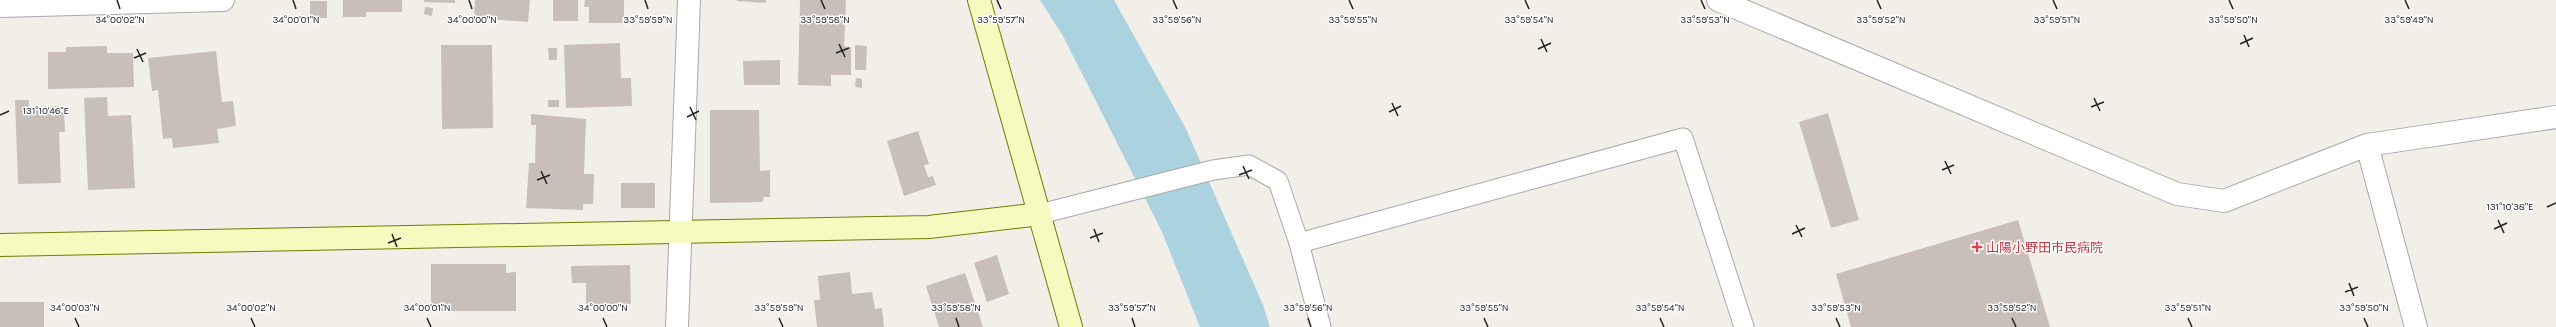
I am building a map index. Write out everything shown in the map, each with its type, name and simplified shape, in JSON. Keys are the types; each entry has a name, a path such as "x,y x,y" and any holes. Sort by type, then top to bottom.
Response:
{"street":[{"path":"0,6 222,0"},
{"path":"677,327 689,0"},
{"path":"979,0 1071,327"},
{"path":"1718,0 2177,194 2224,201 2367,145 2556,117"},
{"path":"2367,145 2416,327"},
{"path":"0,245 681,234 929,228 1040,214"}],"lane":[{"path":"1299,243 1683,138 1744,327"},
{"path":"1040,214 1213,170 1249,165 1278,181 1299,243 1321,327"}],"water":[{"path":"1040,0 1114,0 1186,129 1263,305 1270,327 1200,327 1162,232 1063,36"}],"building":[{"path":"343,0 402,0 402,12 366,12 366,17 343,17"},
{"path":"424,0 455,0 455,3 424,2"},
{"path":"475,0 530,0 528,22 474,18"},
{"path":"553,0 578,0 578,21 553,21"},
{"path":"585,0 624,0 624,23 589,23 589,7 584,7"},
{"path":"766,0 766,3 737,1"},
{"path":"800,0 846,0 844,46 851,47 851,75 831,75 831,86 798,85"},
{"path":"310,1 327,1 327,18 310,18"},
{"path":"425,7 433,8 432,16 424,14"},
{"path":"620,43 621,78 631,78 632,106 566,108 564,45"},
{"path":"441,45 492,45 493,128 442,129"},
{"path":"855,45 867,46 866,70 855,70"},
{"path":"107,46 107,53 133,53 134,87 48,89 48,52 66,52 66,47"},
{"path":"548,48 557,48 557,60 549,60"},
{"path":"216,51 222,102 233,101 236,126 217,129 219,143 173,148 172,138 163,139 158,90 152,91 148,58"},
{"path":"780,60 780,85 744,85 743,61"},
{"path":"856,78 862,79 862,88 855,87"},
{"path":"107,97 108,116 131,115 135,188 88,190 84,98"},
{"path":"15,100 29,100 29,107 59,106 59,112 64,112 65,132 59,132 61,183 18,184"},
{"path":"548,100 559,100 559,107 548,107"},
{"path":"710,110 759,110 760,171 770,170 770,197 764,197 763,202 710,203"},
{"path":"1828,113 1859,220 1831,228 1799,122"},
{"path":"531,114 586,119 584,174 594,174 593,204 583,204 583,210 526,208 529,163 535,163 536,125 531,125"},
{"path":"918,131 929,164 924,165 928,177 933,176 936,185 904,196 887,141"},
{"path":"621,183 655,183 655,208 621,208"},
{"name":"山陽小野田市民病院","path":"2018,220 2050,327 1851,327 1836,274"},
{"path":"997,255 1009,294 987,302 974,263"},
{"path":"431,264 506,264 506,273 516,272 516,311 431,311"},
{"path":"630,265 631,304 586,305 586,283 572,283 571,266"},
{"path":"850,272 852,294 872,292 875,309 882,308 884,327 817,327 814,300 820,300 818,276"},
{"path":"965,273 983,327 939,327 926,286"},
{"path":"0,302 44,302 44,327 0,327"}],"place":[{"name":"山陽小野田市民病院","path":"1977,247"}]}
